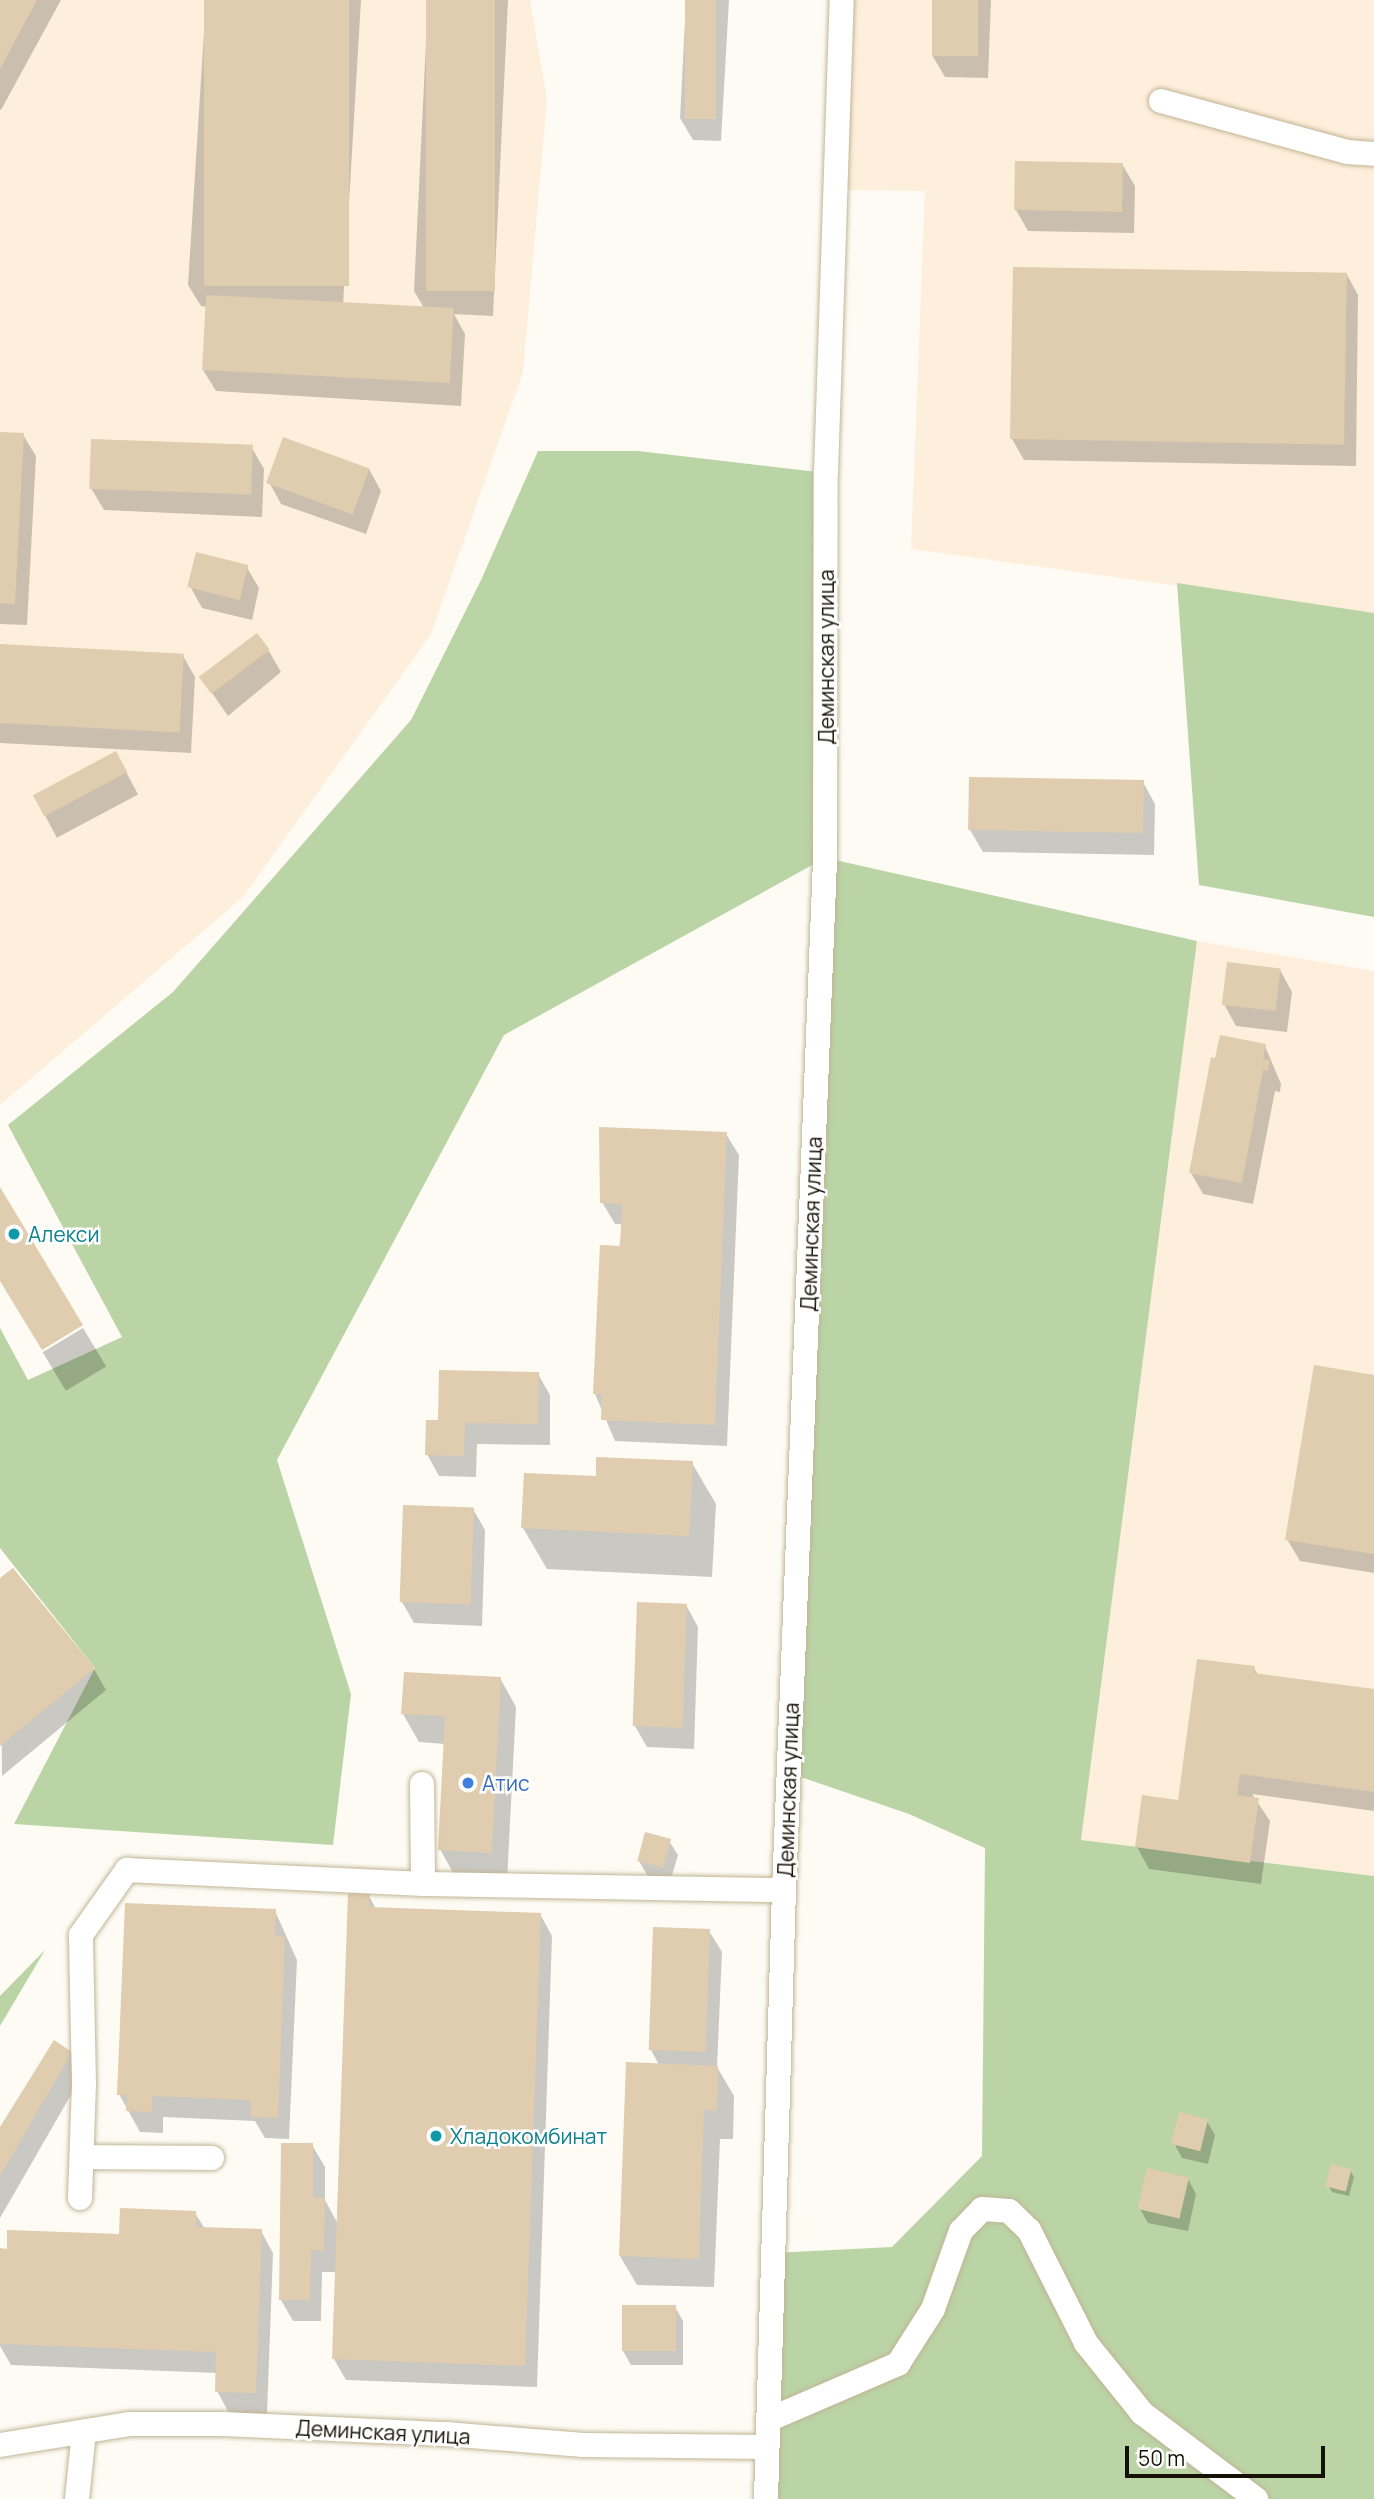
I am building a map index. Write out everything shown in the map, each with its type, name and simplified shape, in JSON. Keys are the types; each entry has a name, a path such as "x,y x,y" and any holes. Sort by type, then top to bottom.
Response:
{"street":[{"name":"Деминская улица","path":"766,2499 784,1890 825,858 826,473 842,0"},
{"path":"1161,101 1347,152 1374,154"},
{"path":"422,1784 423,1884"},
{"path":"80,2197 81,1935 127,1870 423,1884 784,1890"},
{"path":"82,2157 212,2158"},
{"path":"768,2420 898,2364 933,2309 961,2231 982,2208 1009,2211 1029,2230 1086,2343 1142,2413 1256,2499"},
{"name":"Деминская улица","path":"0,2445 130,2424 223,2424 446,2434 583,2445 767,2447"},
{"path":"78,2499 84,2431"}],"shaded area":[{"path":"0,0 530,0 547,99 523,372 431,634 243,897 0,1105"},
{"path":"842,0 1374,0 1374,613 911,549 925,191 836,190"},
{"path":"1197,941 1374,971 1374,1876 1081,1840"}],"green space":[{"path":"538,451 638,451 826,473 826,858 1197,941 1081,1840 1374,1876 1374,2499 766,2499 773,2253 892,2247 982,2156 985,1848 909,1814 789,1773 825,858 504,1035 277,1460 351,1694 333,1845 14,1824 95,1668 0,1548 0,1328 28,1380 122,1337 8,1125 173,992 411,720 482,578"},
{"path":"1177,583 1374,613 1374,917 1199,885"},
{"path":"45,1950 0,2026 0,1996"}],"building":[{"path":"0,0 37,0 0,69"},
{"path":"204,0 349,0 349,286 204,286"},
{"path":"426,0 495,0 495,291 426,291"},
{"path":"685,0 716,0 716,119 685,119"},
{"path":"932,0 978,0 978,56 932,56"},
{"path":"1015,161 1123,163 1122,212 1014,210"},
{"path":"1013,267 1347,273 1344,445 1010,439"},
{"path":"206,295 454,308 450,383 202,370"},
{"path":"0,432 24,433 15,604 0,603"},
{"path":"283,437 369,468 353,515 266,483"},
{"path":"91,439 253,445 251,495 89,489"},
{"path":"196,552 248,565 240,600 187,587"},
{"path":"257,633 270,650 211,694 199,677"},
{"path":"0,644 184,654 180,733 0,723"},
{"path":"116,751 127,772 44,816 33,795"},
{"path":"969,777 1144,780 1143,833 968,830"},
{"path":"1227,962 1281,969 1275,1011 1222,1005"},
{"path":"1220,1035 1266,1044 1263,1059 1270,1060 1268,1071 1263,1070 1242,1183 1189,1173 1211,1057 1215,1058"},
{"path":"599,1127 727,1132 715,1425 601,1420 602,1394 593,1394 600,1245 620,1246 622,1204 600,1203"},
{"name":"Алекси","path":"0,1187 83,1325 42,1350 0,1281"},
{"path":"1314,1365 1374,1375 1374,1554 1285,1540"},
{"path":"439,1370 539,1372 538,1424 465,1423 464,1456 425,1455 426,1420 438,1420"},
{"path":"596,1457 693,1461 689,1536 521,1528 524,1473 596,1476"},
{"path":"403,1505 474,1507 471,1604 400,1602"},
{"path":"13,1568 95,1668 0,1746 0,1578"},
{"path":"637,1602 687,1604 683,1728 633,1726"},
{"path":"1197,1659 1255,1666 1254,1673 1374,1689 1374,1792 1240,1774 1237,1795 1259,1798 1250,1863 1135,1847 1142,1795 1178,1800"},
{"name":"Атис","path":"404,1672 501,1677 492,1853 438,1850 445,1716 401,1714"},
{"path":"645,1832 671,1839 663,1868 637,1861"},
{"name":"Хладокомбинат","path":"348,1893 370,1894 369,1907 541,1913 525,2366 332,2359"},
{"path":"125,1903 276,1909 275,1936 285,1937 278,2118 251,2117 251,2100 152,2096 152,2112 126,2111 127,2095 117,2095"},
{"path":"653,1927 710,1929 706,2052 649,2050"},
{"path":"54,2040 72,2052 0,2176 0,2127"},
{"path":"626,2062 718,2066 717,2111 704,2110 699,2259 619,2256"},
{"path":"1179,2112 1208,2119 1200,2151 1171,2144"},
{"path":"281,2143 313,2143 313,2197 325,2198 324,2251 311,2250 310,2300 279,2300"},
{"path":"1331,2164 1351,2169 1346,2191 1325,2186"},
{"path":"1147,2168 1189,2178 1179,2219 1138,2209"},
{"path":"120,2208 196,2211 196,2227 262,2229 256,2393 215,2392 216,2352 0,2344 0,2248 7,2249 7,2230 119,2234"},
{"path":"622,2305 676,2305 676,2351 622,2351"}],"place":[{"name":"Алекси","path":"14,1234"},
{"name":"Атис","path":"468,1783"},
{"name":"Хладокомбинат","path":"436,2136"}]}
